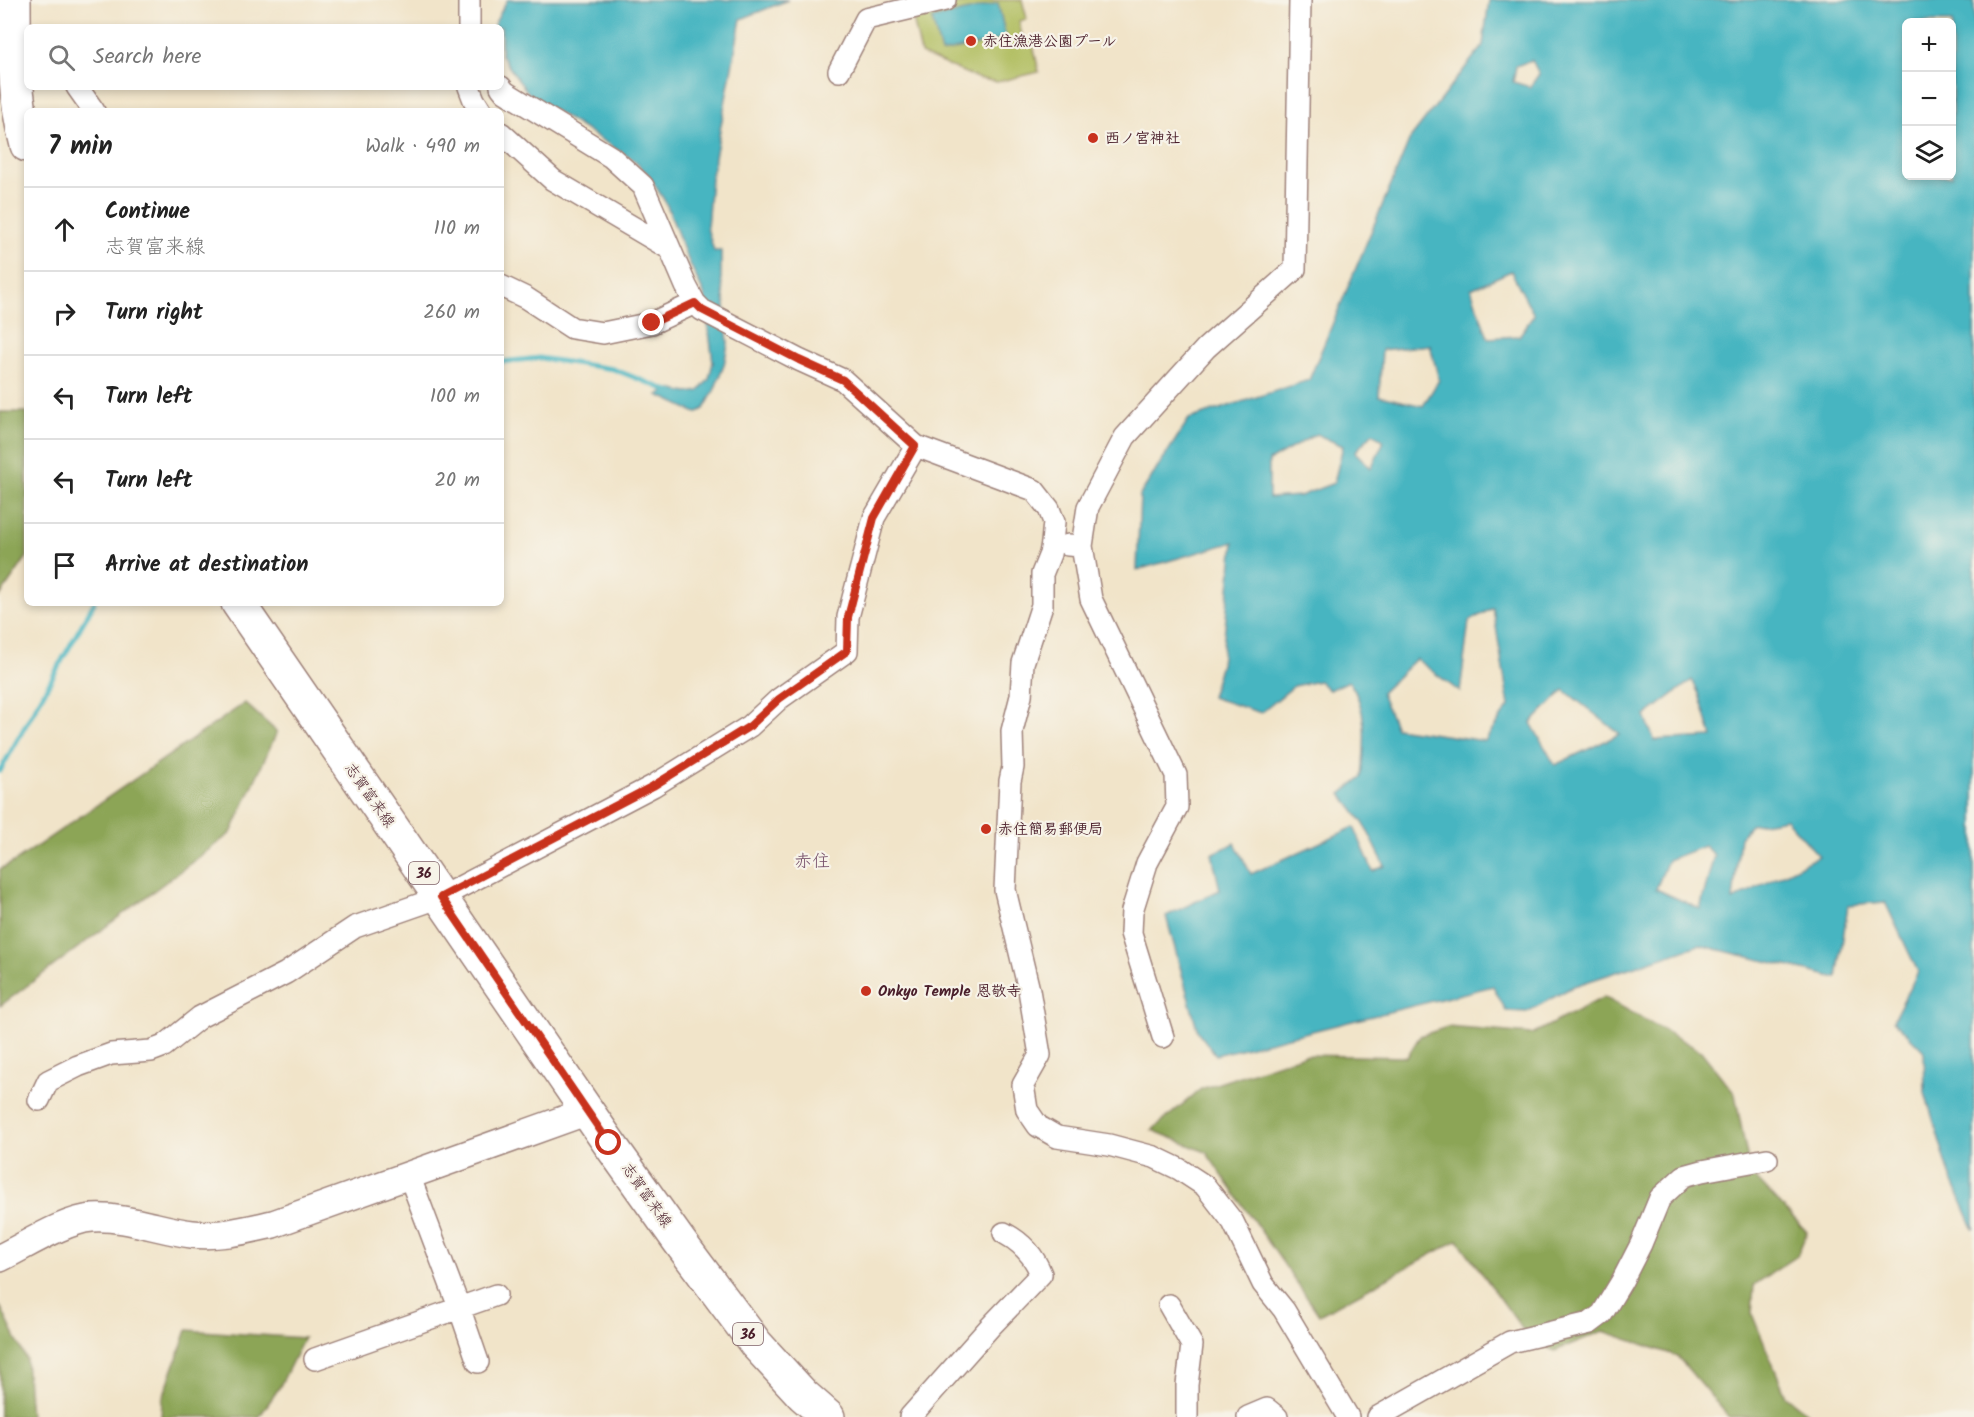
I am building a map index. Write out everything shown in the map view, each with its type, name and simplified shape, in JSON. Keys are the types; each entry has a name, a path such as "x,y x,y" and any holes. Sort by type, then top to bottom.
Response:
{"main road":[{"path":"18,17 15,74 24,133"},
{"name":"志賀富来線","path":"240,606 609,1143 679,1241 756,1344 803,1395 828,1417"}],"street":[{"path":"469,0 469,24"},
{"path":"839,71 866,19 945,0"},
{"path":"1163,1037 1131,933 1132,911 1147,862 1177,807 1176,775 1091,599 1082,546 1088,507 1125,437 1206,348 1295,269 1300,0"},
{"path":"79,90 92,108"},
{"path":"470,90 479,108"},
{"path":"503,90 611,157 643,186 670,249 699,307 799,360 843,380 915,446 1034,490 1049,509 1054,522 1052,543 1042,574 1042,605 1023,663 1021,696 1012,731 1013,767 1010,781 1005,890 1029,990 1040,1055 1023,1085 1027,1110 1038,1126 1057,1137 1109,1145 1154,1157 1179,1168 1205,1186 1233,1222 1263,1284 1284,1310 1348,1417"},
{"path":"504,136 553,180 670,249"},
{"path":"504,287 526,298 572,328 603,333 652,323 699,307"},
{"path":"39,1100 48,1081 111,1054 151,1051 164,1046 200,1017 286,973 355,927 441,897 653,786 750,726 779,699 847,651 848,617 874,518 915,446"},
{"path":"1052,543 1082,546"},
{"path":"0,1258 71,1223 91,1218 117,1219 191,1234 225,1235 273,1224 588,1112"},
{"path":"1378,1417 1510,1342 1590,1323 1602,1314 1623,1281 1660,1198 1684,1176 1767,1159"},
{"path":"409,1175 478,1362"},
{"path":"910,1417 990,1327 1041,1274 1037,1263 1020,1241 1004,1233"},
{"path":"315,1359 496,1295"},
{"path":"1169,1305 1192,1345 1187,1385 1187,1417"},
{"path":"1248,1417 1267,1409 1277,1417"}],"green space":[{"name":"赤住漁港公園プール","path":"975,0 1022,0 1027,19 1019,21 1023,42 1032,40 1039,72 997,82 977,78 921,54 912,14"},
{"path":"0,412 24,412 24,561 0,596"},
{"path":"245,703 277,732 231,833 0,1006 0,869 14,862"},
{"path":"1604,997 1701,1051 1735,1094 1750,1172 1807,1232 1797,1256 1754,1285 1752,1314 1786,1396 1812,1417 1729,1417 1677,1356 1603,1331 1555,1351 1531,1341 1458,1240 1319,1315 1206,1152 1152,1130 1201,1089 1304,1055 1407,1057 1420,1036 1447,1027 1532,1034"},
{"path":"0,1306 26,1359 30,1417 0,1417"},
{"path":"187,1330 304,1338 279,1388 259,1417 161,1417 162,1400"}],"water":[{"path":"507,0 788,0 741,19 711,178 707,228 714,251 721,251 721,278 728,344 724,365 704,409 696,413 658,395 669,389 688,393 699,391 709,379 713,362 704,294 666,203 648,174 631,158 531,96 504,59 504,24 495,24"},
{"path":"1489,0 1974,0 1974,1230 1950,1175 1925,1093 1924,1051 1893,1020 1918,972 1885,902 1848,905 1837,978 1699,945 1574,986 1527,1012 1506,1011 1493,986 1216,1055 1198,1032 1166,916 1220,890 1212,854 1235,843 1251,874 1354,827 1373,871 1385,866 1364,824 1341,794 1362,777 1364,752 1363,715 1349,681 1329,690 1319,681 1294,686 1261,713 1211,697 1221,664 1234,542 1137,570 1140,495 1189,419 1309,380 1410,139 1483,45","holes":["1532,60 1539,74 1530,87 1513,82 1516,66","1511,271 1534,315 1519,336 1488,338 1471,289","1430,345 1439,380 1423,406 1379,396 1382,350","1373,433 1384,441 1371,468 1355,452","1316,434 1343,446 1334,483 1300,496 1269,498 1269,461","1493,608 1509,706 1485,741 1396,728 1381,693 1416,659 1460,692 1469,621","1692,680 1699,694 1712,737 1654,740 1645,716","1564,690 1620,734 1555,765 1531,723","1786,819 1819,856 1733,900 1740,837 1750,825","1704,846 1714,855 1700,909 1656,889 1668,860"]},
{"path":"998,3 1006,38 941,53 932,19"}],"waterway":[{"path":"504,362 540,358 613,369 674,393"},
{"path":"0,771 92,606"}],"place":[{"name":"赤住漁港公園プール","path":"971,41"},
{"name":"西ノ宮神社","path":"1093,138"},
{"name":"赤住簡易郵便局","path":"986,829"},
{"name":"Onkyo Temple 恩敬寺","path":"866,991"}],"district":[{"name":"赤住","path":"812,861"}],"route":[{"path":"609,1143 441,897 653,786 750,726 779,699 847,651 848,617 874,518 915,446 843,380 702,310 695,303 652,323"}]}
